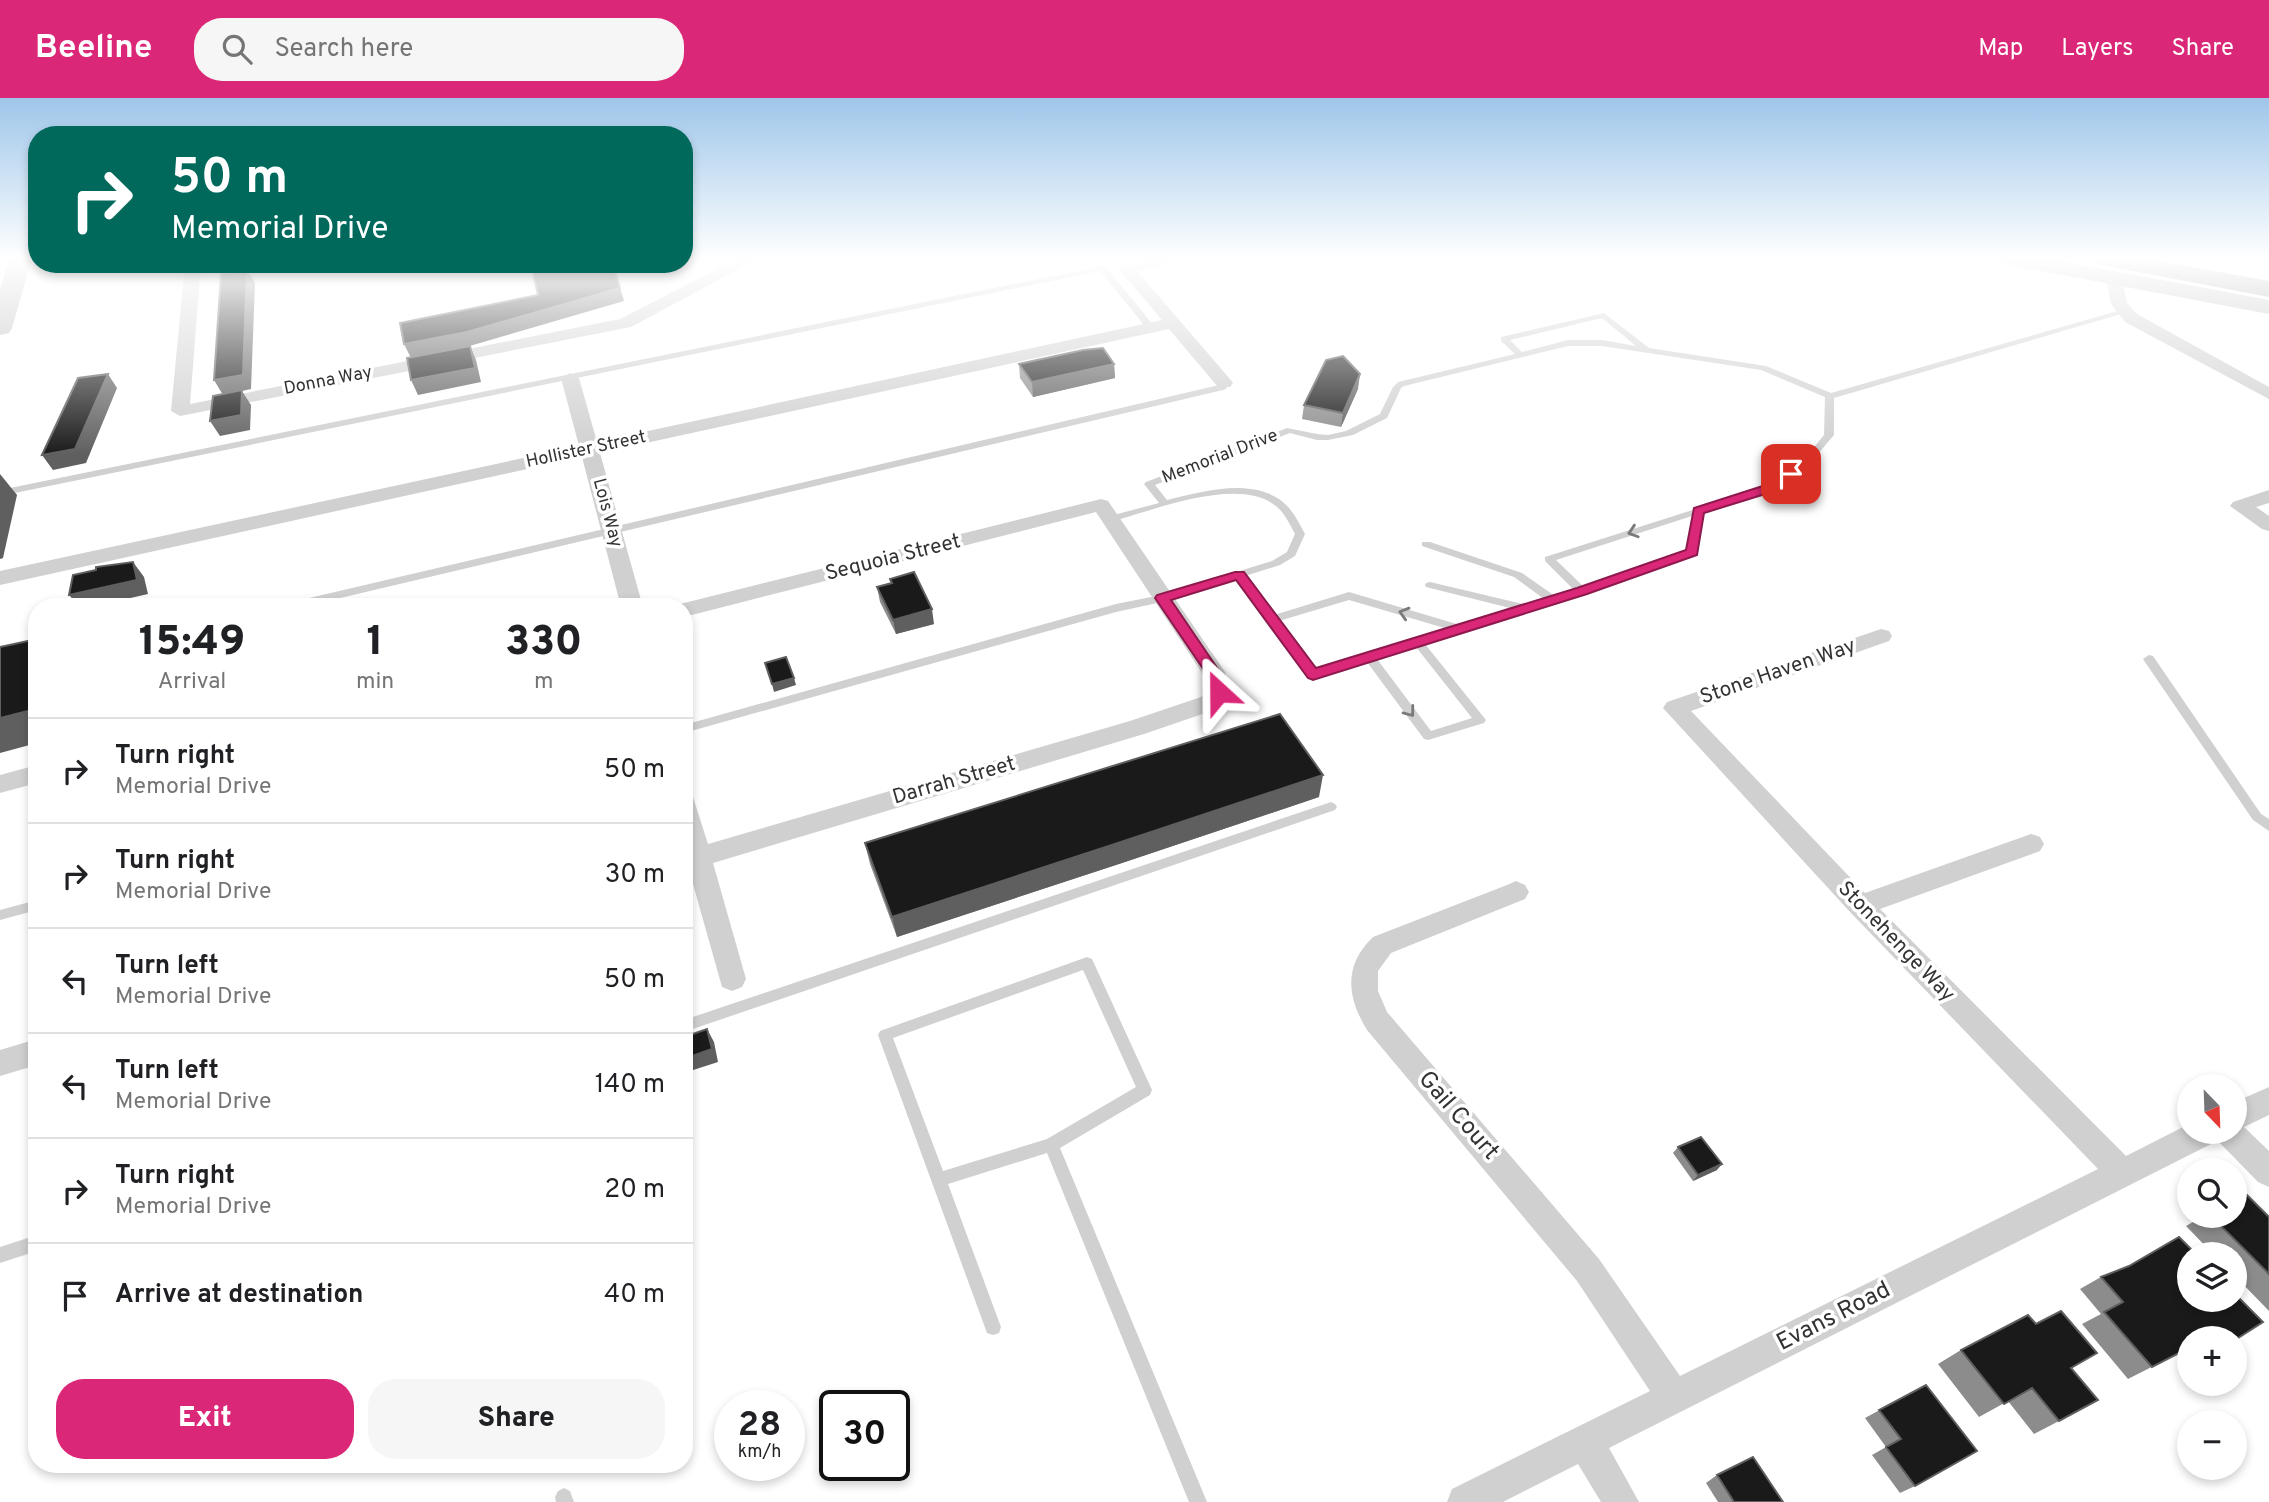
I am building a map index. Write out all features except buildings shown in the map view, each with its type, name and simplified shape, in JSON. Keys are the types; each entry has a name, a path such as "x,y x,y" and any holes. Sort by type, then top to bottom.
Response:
{"street":[{"name":"Donna Way","path":"188,324 180,411 622,324"},
{"name":"Hollister Street","path":"0,578 1170,324"},
{"path":"1172,324 1224,383"},
{"path":"2141,324 2269,394"},
{"name":"Lois Way","path":"570,378 630,598"},
{"path":"2269,496 2240,506 2269,524"},
{"path":"1105,512 1162,598"},
{"name":"Sequoia Street","path":"693,608 1105,512"},
{"name":"Darrah Street","path":"693,858 1136,728 1209,703 1219,692 1217,678 1162,598"},
{"name":"Stone Haven Way","path":"1675,708 1881,636"},
{"name":"Stonehenge Way","path":"1675,708 1860,905 2122,1173"},
{"path":"0,784 28,776"},
{"path":"1860,905 2031,844"},
{"path":"693,865 732,979"},
{"name":"Gail Court","path":"1516,891 1382,945 1368,960 1362,977 1365,1000 1377,1021 1588,1270 1674,1397"},
{"path":"0,1063 28,1055"},
{"path":"2247,1111 2269,1100"},
{"name":"Evans Road","path":"1465,1502 2180,1144"},
{"path":"2240,1144 2269,1172"},
{"path":"1585,1442 1621,1502"}],"lane":[{"path":"0,493 833,324"},
{"path":"1147,324 1151,328"},
{"path":"1568,324 1504,339 1520,354 1568,343 1602,343 1763,368 1830,396 2084,324"},
{"path":"1614,324 1648,351"},
{"name":"Memorial Drive","path":"693,726 1116,608 1162,598 1276,563 1292,554 1300,534 1288,511 1272,499 1252,491 1226,490 1165,504 1149,484 1290,429 1311,438 1339,438 1384,416 1391,397 1401,384 1520,354"},
{"path":"326,598 1223,387 1224,383"},
{"path":"1582,591 1549,559 1774,487 1808,460 1829,435 1830,396"},
{"path":"1105,512 1165,504"},
{"path":"1239,575 1313,674 1582,591 1692,552 1698,511"},
{"path":"1426,544 1518,575 1553,600"},
{"path":"1430,585 1526,608"},
{"path":"1272,620 1349,596 1460,629"},
{"path":"1369,657 1428,736 1480,720 1418,642"},
{"path":"2149,659 2257,817 2269,826"},
{"path":"693,1023 1331,807"},
{"path":"0,915 28,907"},
{"path":"939,1181 1051,1145 1144,1090 1087,963 885,1035 939,1181 993,1327"},
{"path":"1051,1145 1198,1502"},
{"path":"0,1255 28,1246"}],"route":[{"path":"1219,692 1217,678 1162,598 1239,575 1313,674 1582,591 1692,552 1698,511 1774,487 1791,474"}]}
